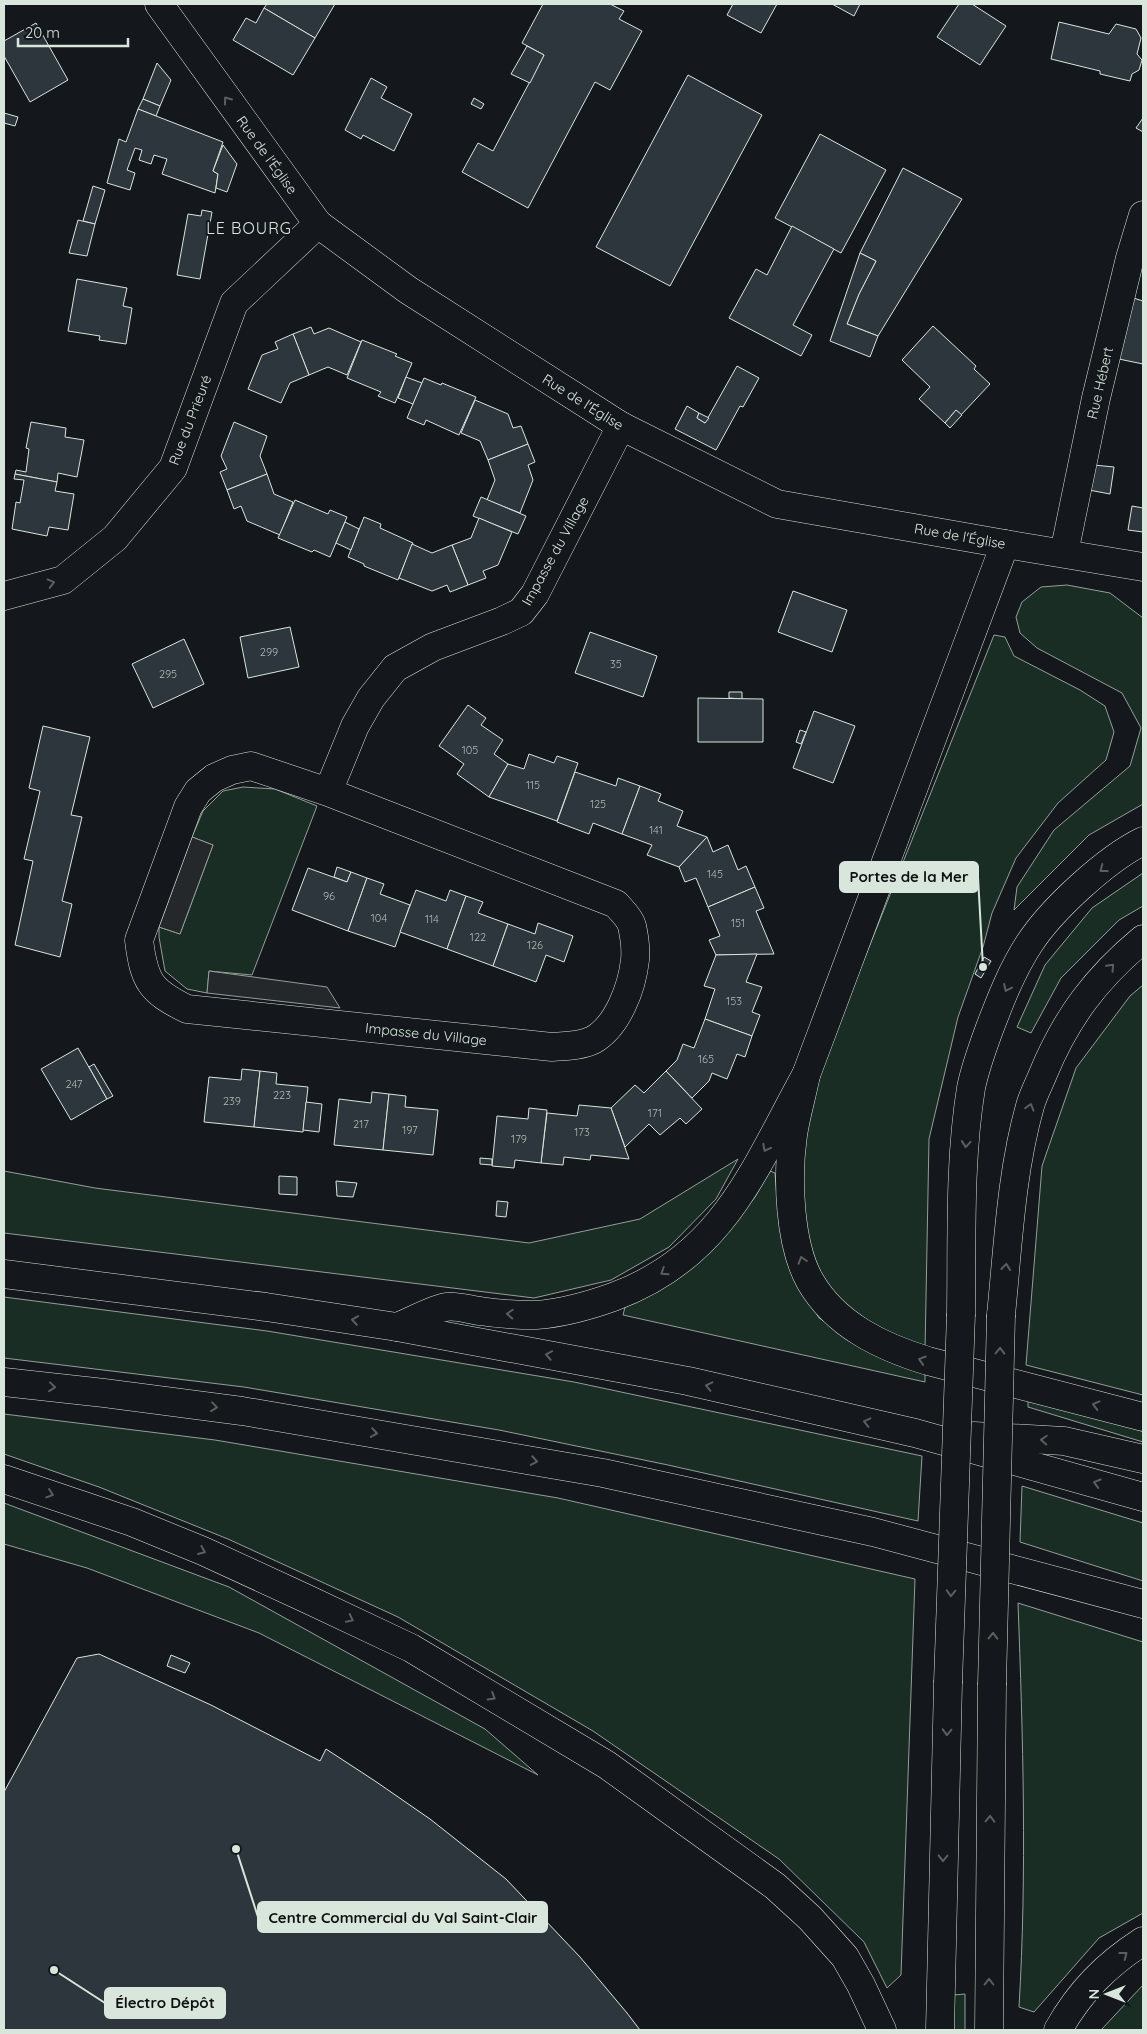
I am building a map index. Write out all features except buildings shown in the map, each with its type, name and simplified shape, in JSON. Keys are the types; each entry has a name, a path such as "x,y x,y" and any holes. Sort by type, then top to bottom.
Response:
{"main road":[{"name":"Rue de l'Église","path":"159,4 318,224 408,290 621,426 777,504 1143,567"},
{"name":"Rue Hébert","path":"1064,553 1096,398 1130,258 1143,215"},
{"name":"Rue du Prieuré","path":"4,596 63,580 115,538 173,468 234,303 318,224"},
{"name":"Impasse du Village","path":"328,792 355,726 371,698 395,668 433,647 502,621 520,612 535,594 621,426"},
{"path":"397,1327 447,1307 528,1314 570,1311 621,1294 663,1273 698,1246 728,1212 748,1182 806,1075 1005,544"},
{"name":"Impasse du Village","path":"251,766 328,792 616,904 632,924 635,959 629,985 618,1013 607,1028 593,1040 573,1046 552,1047 187,1009 168,1000 151,985 142,964 139,940 188,807 198,791 214,778 232,770 251,766"},
{"path":"940,2030 948,1683 961,1314 964,1160 968,1108 976,1066 999,1004 1028,944 1051,916 1100,871 1143,841"},
{"path":"989,2030 992,1685 1001,1315 1019,1156 1030,1104 1048,1060 1069,1019 1096,984 1118,960 1143,939"},
{"path":"806,1075 792,1150 791,1185 793,1219 798,1246 810,1282 837,1314 853,1327 895,1351 937,1364 1143,1417"},
{"path":"4,1274 229,1302 397,1327 688,1381 915,1433 1143,1497"},
{"path":"4,1382 242,1411 603,1473 873,1532 1143,1604"},
{"path":"915,1433 1064,1441 1143,1459"},
{"path":"4,1479 132,1522 203,1551 411,1648 607,1765 775,1886 810,1918 845,1956 861,1984 882,2030"},
{"path":"1058,2030 1078,1997 1093,1980 1143,1941"}],"green space":[{"path":"1067,585 1110,593 1143,618 1143,804 1089,835 1014,910 1017,887 1054,830 1130,766 1141,728 1122,693 1037,648 1020,633 1016,617 1022,602 1041,587"},
{"path":"994,635 1005,637 1014,656 1080,690 1105,706 1114,732 1106,760 1058,803 1016,858 992,913 983,947 958,1017 929,1139 925,1351 875,1332 827,1292 803,1230 801,1149 819,1072"},
{"path":"243,787 275,789 317,806 252,975 209,971 207,993 187,989 165,971 159,927 180,934 213,845 192,837 203,811 223,791"},
{"path":"1143,873 1143,906 1119,920 1061,978 1031,1033 1017,1027 1045,965 1092,908"},
{"path":"1143,985 1143,1395 1026,1365 1042,1166 1076,1068 1130,996"},
{"path":"738,1159 716,1199 669,1247 611,1280 534,1298 4,1233 4,1171 95,1188 529,1243 640,1219"},
{"path":"770,1171 775,1173 779,1223 796,1279 819,1318 861,1344 925,1371 925,1382 623,1315 626,1303 718,1243 755,1197"},
{"path":"4,1297 267,1331 574,1382 922,1456 918,1521 668,1465 499,1430 244,1387 4,1358"},
{"path":"1028,1395 1143,1428 1143,1442 1028,1407"},
{"path":"4,1414 215,1440 558,1498 915,1579 901,1975 887,1988 864,1942 779,1859 593,1731 398,1617 228,1539 99,1487 4,1454"},
{"path":"1022,1486 1143,1523 1143,1581 1020,1542"},
{"path":"4,1503 229,1587 485,1729 538,1775 259,1633 87,1568 4,1544"},
{"path":"1018,1603 1143,1642 1143,1913 1099,1938 1034,2012 1019,2007 1024,1856"},
{"path":"1143,1985 1143,2030 1101,2030"},
{"path":"965,1994 965,2030 953,2030 953,1995"}],"shaded area":[{"path":"192,837 213,845 180,934 159,927"},
{"path":"209,971 327,987 340,1008 207,993"}],"place":[{"name":"Portes de la Mer","path":"983,967"},
{"name":"Centre Commercial du Val Saint-Clair","path":"236,1849"},
{"name":"Électro Dépôt","path":"54,1970"}],"district":[{"name":"LE BOURG","path":"249,228"}]}
